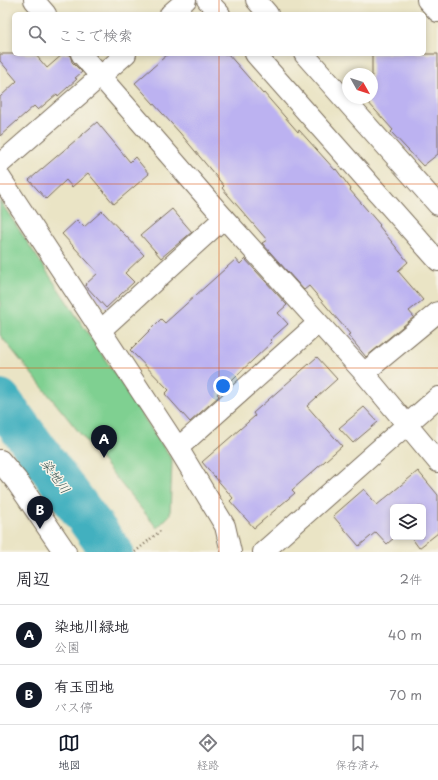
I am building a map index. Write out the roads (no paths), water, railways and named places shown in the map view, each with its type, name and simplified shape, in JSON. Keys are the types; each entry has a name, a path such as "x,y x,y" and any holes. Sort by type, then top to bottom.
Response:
{"street":[{"path":"34,0 44,12"},
{"path":"172,12 186,0"},
{"path":"207,0 218,12"},
{"path":"256,0 266,12"},
{"path":"427,0 438,12"},
{"path":"83,56 224,218 364,373 438,462"},
{"path":"0,164 124,56"},
{"path":"257,56 438,261"},
{"path":"306,56 438,205"},
{"path":"0,177 178,448 225,526 231,552"},
{"path":"101,330 224,218"},
{"path":"364,373 438,312"},
{"path":"178,448 318,323"},
{"path":"262,552 438,397"},
{"path":"0,461 16,480 65,552"}],"waterway":[{"name":"染地川","path":"0,400 112,552"}],"place":[{"name":"染地川緑地","path":"104,458"},
{"name":"有玉団地","path":"40,529"}]}
